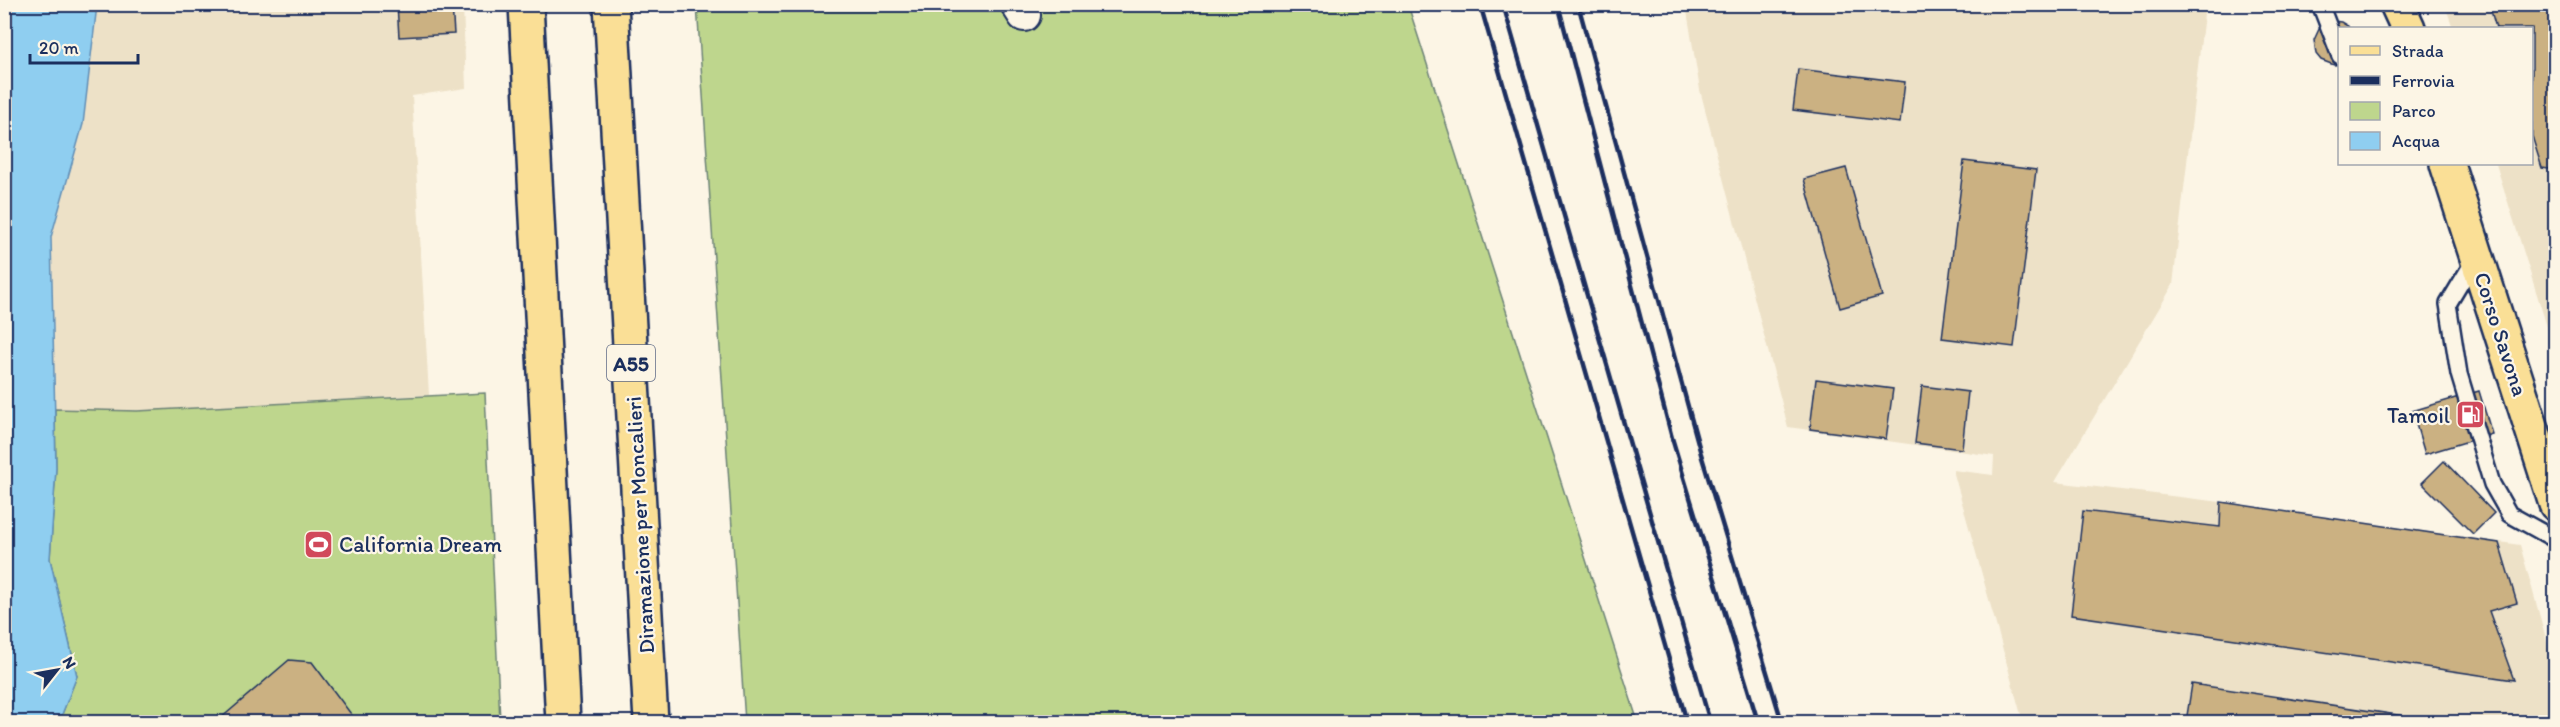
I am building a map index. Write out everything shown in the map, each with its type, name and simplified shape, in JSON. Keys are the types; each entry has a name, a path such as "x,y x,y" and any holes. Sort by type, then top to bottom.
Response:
{"main road":[{"path":"526,4 563,723"},
{"name":"Diramazione per Moncalieri","path":"611,4 651,723"},
{"path":"2397,4 2408,27"},
{"path":"2403,4 2408,27"},
{"name":"Corso Savona","path":"2447,165 2556,504"}],"lane":[{"path":"2320,4 2338,51"},
{"path":"2477,257 2448,304 2459,374 2492,484 2510,514 2556,540"}],"shaded area":[{"path":"97,5 463,5 466,88 412,96 429,395 137,411 55,409 51,237 83,124"},
{"path":"1686,5 2205,5 2173,285 2055,482 2221,502 2520,545 2555,671 2555,722 2023,722 1953,470 1993,475 1994,456 1788,427 1700,90"},
{"path":"2445,5 2555,5 2555,352 2496,165 2533,165 2533,27 2453,27"}],"green space":[{"path":"697,5 1408,5 1638,722 745,722"},
{"name":"California Dream","path":"485,393 500,722 59,722 77,676 50,559 56,468 55,409 137,411"}],"water":[{"path":"4,5 97,5 83,124 51,237 56,468 50,559 77,676 59,722 5,722"}],"building":[{"path":"397,4 452,4 454,34 399,37"},
{"path":"2489,4 2556,4 2556,170 2542,168 2533,139 2533,27 2496,27"},
{"path":"2333,21 2341,22 2349,27 2338,27 2338,64 2321,60 2316,54 2314,40 2320,27"},
{"path":"1798,69 1905,82 1900,123 1793,110"},
{"path":"1964,161 2036,170 2014,347 1942,338"},
{"path":"1846,168 1882,296 1840,308 1804,179"},
{"path":"1816,379 1893,389 1886,439 1810,429"},
{"path":"1922,386 1968,392 1962,449 1915,443"},
{"path":"2479,391 2492,434 2425,454 2412,411"},
{"path":"2444,461 2494,513 2473,534 2422,483"},
{"path":"2221,502 2499,543 2517,603 2489,611 2514,680 2071,615 2083,511 2220,527"},
{"path":"289,660 312,662 357,722 223,722 220,719"},
{"path":"2192,684 2444,722 2186,722"}],"railway":[{"path":"1480,4 1687,722"},
{"path":"1503,4 1710,722"},
{"path":"1558,4 1672,438 1758,722"},
{"path":"1578,4 1701,454 1782,722"}],"place":[{"name":"Tamoil","path":"2471,415"},
{"name":"California Dream","path":"318,544"}]}
